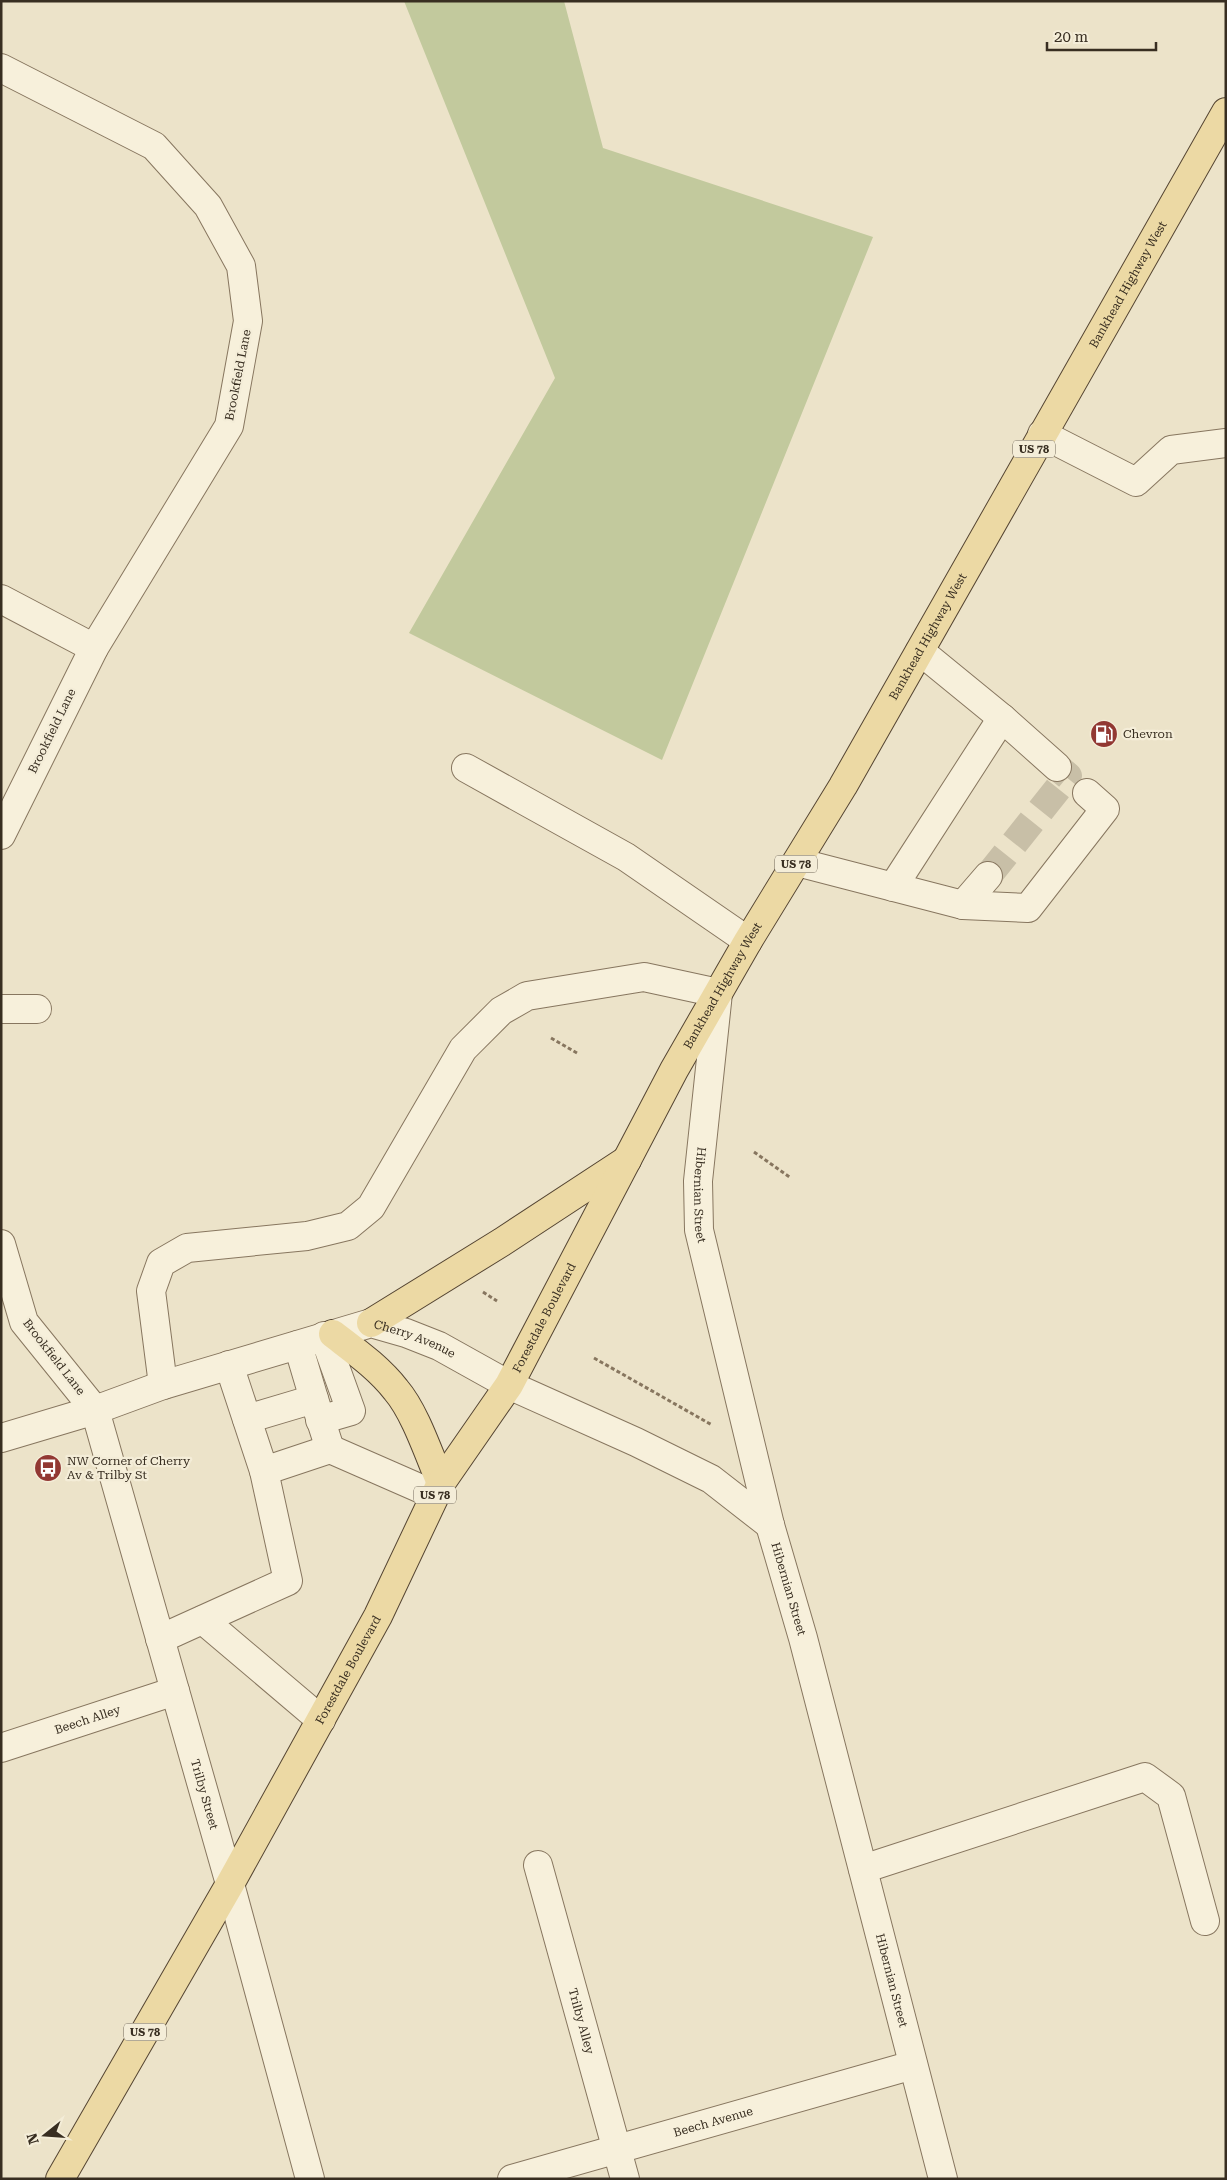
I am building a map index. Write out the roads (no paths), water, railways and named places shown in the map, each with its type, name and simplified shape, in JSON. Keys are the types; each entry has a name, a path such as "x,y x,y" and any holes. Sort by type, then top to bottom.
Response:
{"main road":[{"name":"Bankhead Highway West","path":"628,1159 674,1070 748,941 843,786 1226,112"},
{"path":"371,1323 502,1242 628,1159"},
{"name":"Forestdale Boulevard","path":"60,2179 230,1884 378,1616 438,1489 509,1385 628,1159"},
{"path":"329,1335 374,1367 397,1390 408,1408 438,1489"}],"street":[{"name":"Brookfield Lane","path":"1,68 154,146 208,206 241,266 248,321 229,426 94,648 1,835"},
{"path":"1042,434 1136,482 1171,450 1226,443"},
{"path":"1,599 94,648"},
{"path":"920,651 1002,718 1057,767"},
{"path":"893,887 1002,718"},
{"path":"466,768 626,857 748,941"},
{"path":"797,862 963,905 1028,908 1105,809 1087,793"},
{"path":"963,905 988,876"},
{"path":"163,1385 151,1292 161,1263 187,1248 307,1236 348,1226 371,1207 464,1048 501,1011 527,996 644,977 718,993"},
{"name":"Hibernian Street","path":"718,993 698,1181 699,1230 770,1525 803,1638 943,2179"},
{"path":"1,1009 37,1009"},
{"name":"Brookfield Lane","path":"1,1244 24,1322 95,1410"},
{"name":"Cherry Avenue","path":"1,1438 95,1410 163,1385 371,1323 406,1332 439,1346 509,1385 636,1442 711,1479 770,1525"},
{"path":"247,1419 317,1410 351,1411 329,1335"},
{"path":"298,1345 330,1449"},
{"path":"160,1639 288,1581 264,1471 230,1365"},
{"name":"Trilby Street","path":"95,1410 230,1884 310,2179"},
{"path":"264,1471 330,1449 438,1489"},
{"path":"204,1620 321,1720"},
{"name":"Beech Alley","path":"1,1748 175,1691"},
{"path":"863,1869 1145,1777 1171,1796 1205,1921"},
{"name":"Trilby Alley","path":"538,1865 624,2179"},
{"name":"Beech Avenue","path":"512,2179 913,2065"}],"tunnel":[{"path":"988,876 1068,776 1057,767"}],"place":[{"name":"Chevron","path":"1104,734"},
{"name":"NW Corner of Cherry Av & Trilby St","path":"48,1468"}]}
